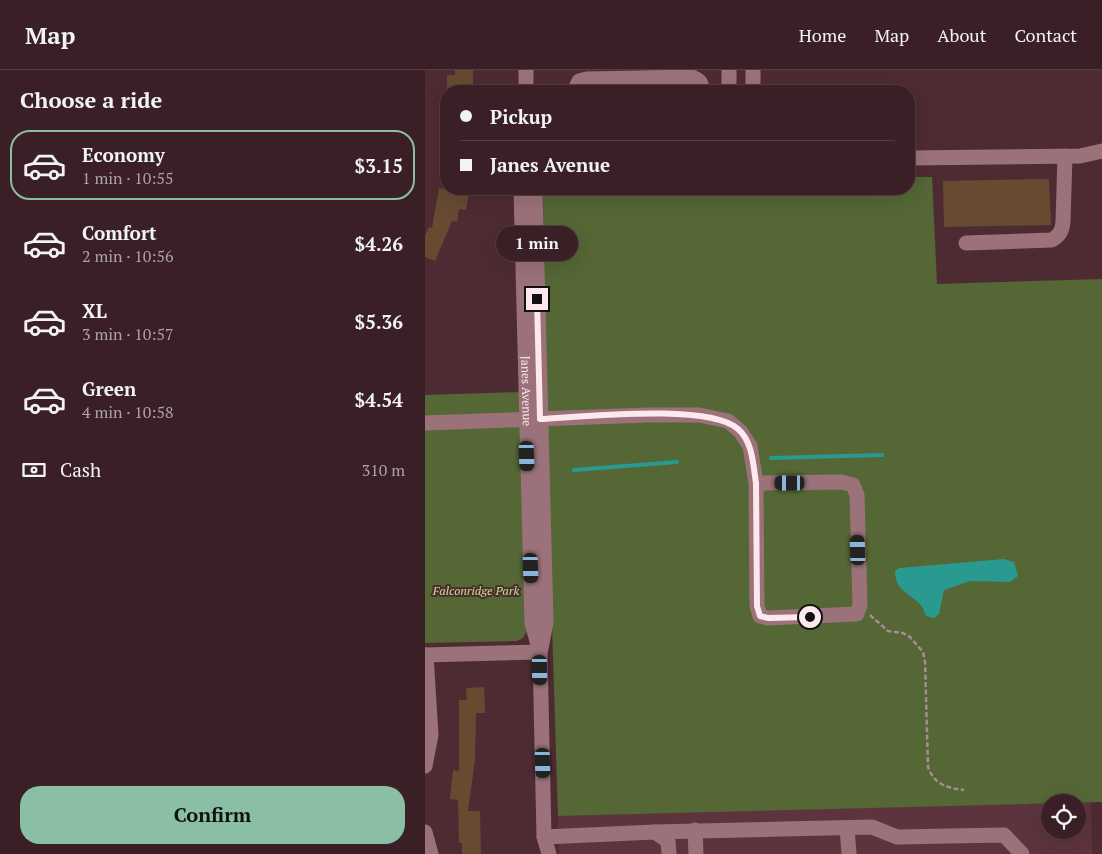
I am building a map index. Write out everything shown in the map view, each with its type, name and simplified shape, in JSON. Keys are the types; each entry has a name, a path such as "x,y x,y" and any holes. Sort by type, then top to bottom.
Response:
{"street":[{"path":"526,70 526,85"},
{"path":"729,70 729,85"},
{"path":"753,70 753,85"},
{"path":"577,85 579,81 587,79 692,77 698,79 702,85"},
{"path":"915,158 1080,156 1102,151"},
{"path":"966,243 1052,240 1058,236 1062,232 1063,222 1065,156"},
{"name":"Janes Avenue","path":"521,195 546,623 540,652 545,837 549,854"},
{"name":"Janes Avenue","path":"533,419 535,195"},
{"path":"425,423 665,415 699,415 727,421 740,431 749,446 756,483 757,606 760,616 777,618 857,614 860,605 857,495 853,485 841,482 756,483"},
{"path":"425,766 431,735 426,655 540,652"},
{"path":"847,828 849,854"},
{"path":"545,837 695,830 872,828 897,837 1004,835 1021,854"},
{"path":"695,830 696,854"},
{"path":"425,832 431,854"},
{"path":"655,832 668,841 669,854"},
{"name":"Janes Avenue","path":"540,854 545,837"}],"path":[{"path":"869,614 888,631 903,633 910,637 923,652 925,661 928,767 931,776 937,782 945,787 964,790"}],"shaded area":[{"path":"1086,802 1091,802 1092,854 559,854 558,816 1041,803 1041,839 1086,839"}],"green space":[{"path":"915,177 932,177 937,284 1102,279 1102,802 1086,802 1086,794 1041,794 1041,804 558,816 545,399 543,195 915,195"},
{"name":"Falconridge Park","path":"521,392 529,627 523,638 517,641 425,643 425,395"}],"water":[{"path":"1004,559 1014,562 1018,576 1010,582 970,581 944,590 939,614 934,618 926,616 919,603 903,591 896,579 895,571 899,568"}],"building":[{"path":"455,70 473,70 473,85 447,85 447,75 455,75"},
{"path":"1049,179 1051,225 944,227 943,181"},
{"path":"439,188 440,195 468,195 466,210 459,209 457,222 452,221 435,261 425,257 425,236 429,227 432,228"},
{"path":"484,687 485,713 476,713 475,760 468,811 480,811 481,854 462,854 462,843 459,843 458,800 450,799 453,770 459,771 459,700 467,700 466,688"}],"waterway":[{"path":"771,458 882,455"},
{"path":"574,470 677,462"}],"route":[{"path":"537,299 540,419 699,415 727,421 740,431 749,446 753,464 756,483 757,606 760,616 768,618 810,617"}]}
